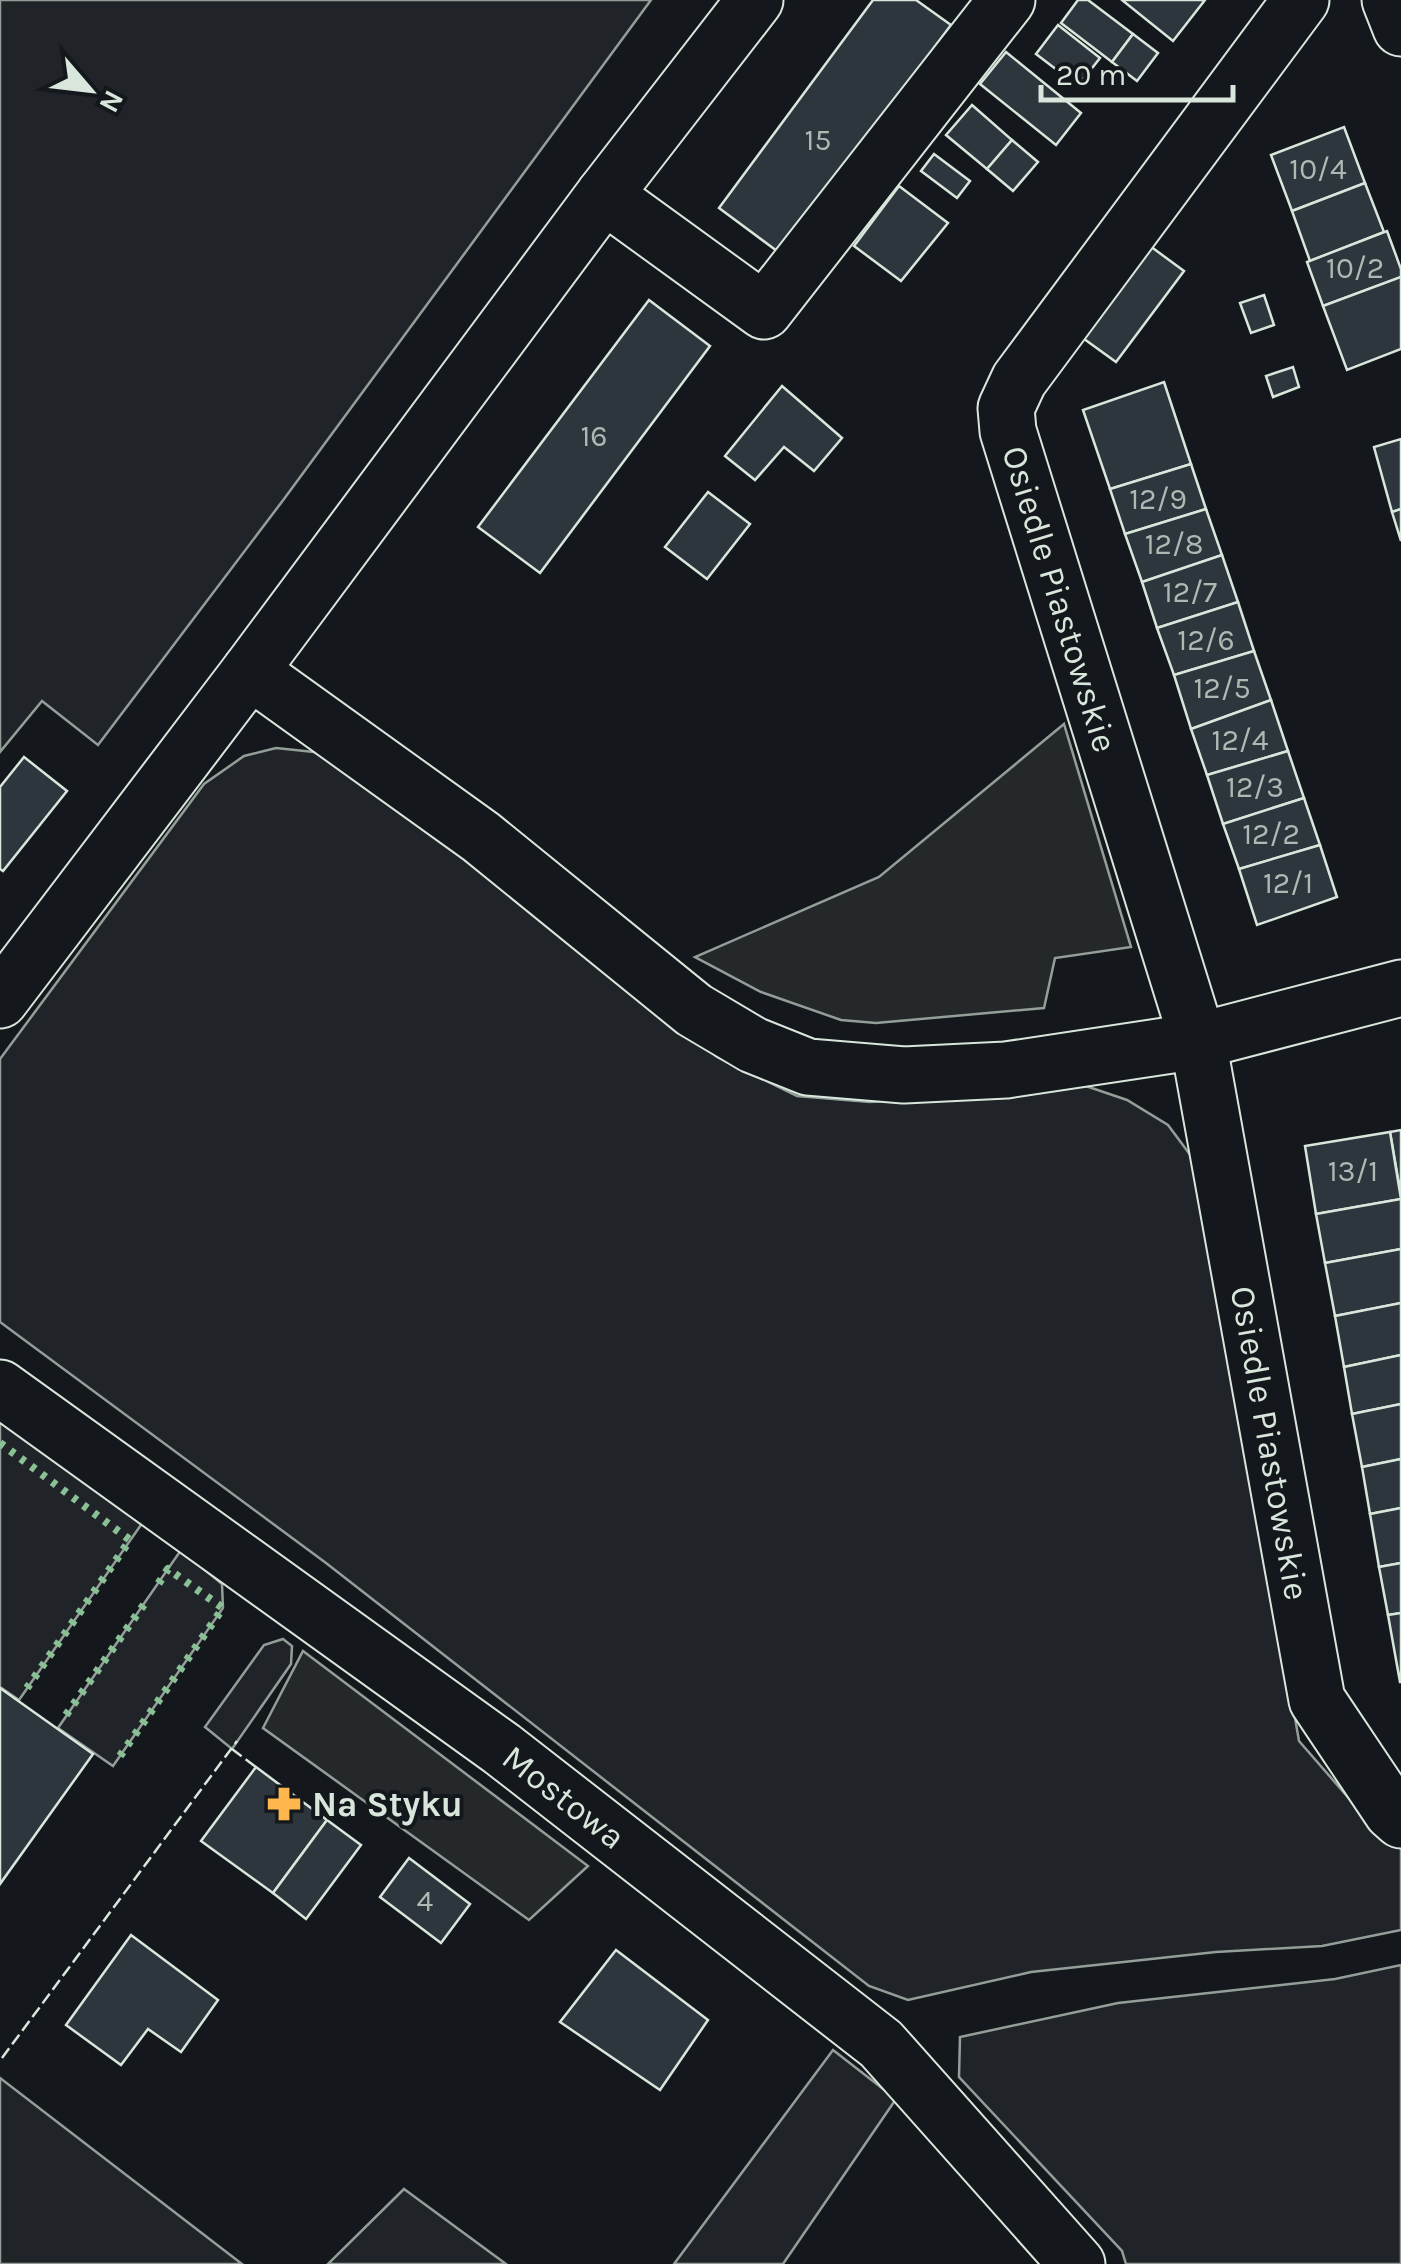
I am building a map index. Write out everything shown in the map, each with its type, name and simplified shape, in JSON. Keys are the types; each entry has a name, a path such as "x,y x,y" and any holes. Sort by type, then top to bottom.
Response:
{"street":[{"path":"0,1000 604,195 755,0"},
{"path":"604,195 764,310 1007,0"},
{"name":"Osiedle Piastowskie","path":"1302,0 1020,380 1006,408 1008,432 1198,1041 1317,1700 1401,1820"},
{"path":"1390,0 1401,28"},
{"path":"250,671 480,837 694,1010 753,1045 808,1067 904,1074 1006,1070 1198,1041 1401,988"},
{"name":"Mostowa","path":"0,1388 502,1749 881,2044 1077,2264"}],"shaded area":[{"path":"0,0 651,0 98,745 42,701 0,752"},
{"path":"1064,724 1131,947 1055,958 1044,1008 876,1023 841,1020 761,992 695,957 879,877"},
{"path":"276,748 314,752 347,766 601,961 717,1057 797,1096 870,1102 1086,1086 1127,1100 1168,1125 1200,1168 1299,1741 1360,1811 1401,1846 1401,1930 1322,1946 1216,1952 1031,1972 908,2000 869,1986 326,1563 0,1322 0,1059 204,784 244,756"},
{"path":"0,1414 143,1522 19,1700 0,1687"},
{"path":"181,1550 222,1584 223,1608 113,1766 58,1728"},
{"path":"283,1639 292,1646 291,1664 232,1749 205,1727 264,1645"},
{"path":"303,1651 588,1866 529,1920 263,1728"},
{"path":"1401,1965 1401,2264 1126,2264 1122,2251 959,2077 960,2037 1118,2003 1335,1979"},
{"path":"833,2050 896,2099 783,2264 674,2264"},
{"path":"0,2078 242,2264 0,2264"},
{"path":"404,2189 506,2264 328,2264"}],"building":[{"path":"873,0 916,0 951,25 781,254 719,208"},
{"path":"1078,0 1088,0 1133,34 1112,62 1061,23"},
{"path":"1122,0 1205,0 1173,41"},
{"path":"1058,25 1100,58 1078,86 1036,54"},
{"path":"1133,34 1158,53 1137,81 1112,62"},
{"path":"1006,52 1081,113 1056,145 980,84"},
{"path":"972,105 1012,140 987,169 946,135"},
{"path":"1344,127 1365,183 1292,211 1271,155"},
{"path":"1012,140 1038,162 1013,191 987,169"},
{"path":"934,154 970,181 957,198 921,171"},
{"path":"1365,183 1384,232 1310,261 1292,211"},
{"path":"899,186 948,223 901,281 854,246"},
{"path":"1387,231 1401,277 1323,306 1307,262"},
{"path":"1150,246 1184,271 1116,362 1080,336"},
{"path":"1401,277 1401,349 1347,370 1323,306"},
{"path":"1264,295 1274,325 1251,333 1240,303"},
{"path":"649,300 710,346 540,573 478,527"},
{"path":"1293,367 1299,387 1273,397 1266,376"},
{"path":"1164,382 1191,464 1110,489 1083,410"},
{"path":"782,386 842,438 814,471 784,447 755,480 725,456"},
{"path":"1401,439 1401,509 1392,512 1374,447"},
{"path":"1191,464 1206,509 1125,534 1110,489"},
{"path":"708,492 750,524 707,579 665,547"},
{"path":"1206,509 1222,555 1142,582 1125,534"},
{"path":"1401,509 1401,541 1392,512"},
{"path":"1222,555 1238,602 1157,628 1142,582"},
{"path":"1238,602 1254,651 1174,675 1157,628"},
{"path":"1254,651 1271,700 1191,729 1174,675"},
{"path":"1271,700 1288,751 1207,775 1191,729"},
{"path":"1288,751 1304,798 1223,824 1207,775"},
{"path":"24,757 67,791 3,871 0,787"},
{"path":"1304,798 1320,845 1239,869 1223,824"},
{"path":"1320,845 1337,897 1257,925 1239,869"},
{"path":"1401,1130 1401,1196 1390,1132"},
{"path":"1390,1132 1401,1199 1316,1214 1305,1146"},
{"path":"1401,1199 1401,1249 1325,1263 1316,1214"},
{"path":"1401,1249 1401,1303 1335,1316 1325,1263"},
{"path":"1401,1303 1401,1355 1344,1367 1335,1316"},
{"path":"1401,1355 1401,1404 1352,1414 1344,1367"},
{"path":"1401,1404 1401,1459 1362,1467 1352,1414"},
{"path":"1401,1459 1401,1508 1370,1514 1362,1467"},
{"path":"1401,1508 1401,1563 1379,1567 1370,1514"},
{"path":"1401,1563 1401,1613 1388,1615 1379,1567"},
{"path":"1401,1613 1401,1682 1400,1682 1388,1615"},
{"path":"0,1688 93,1754 0,1884"},
{"path":"256,1767 327,1820 273,1893 201,1841"},
{"path":"327,1820 361,1845 306,1919 273,1893"},
{"path":"409,1858 470,1904 441,1943 380,1897"},
{"path":"131,1935 218,2000 181,2052 148,2029 121,2065 66,2025"},
{"path":"616,1950 708,2020 660,2090 560,2022"}],"hedge":[{"path":"0,1443 130,1540 27,1688"},
{"path":"120,1756 223,1608 168,1569 155,1589"},
{"path":"66,1715 145,1603"}],"fence":[{"path":"2,2058 237,1741"},
{"path":"232,1749 256,1767"}],"place":[{"name":"Na Styku","path":"284,1804"}]}
